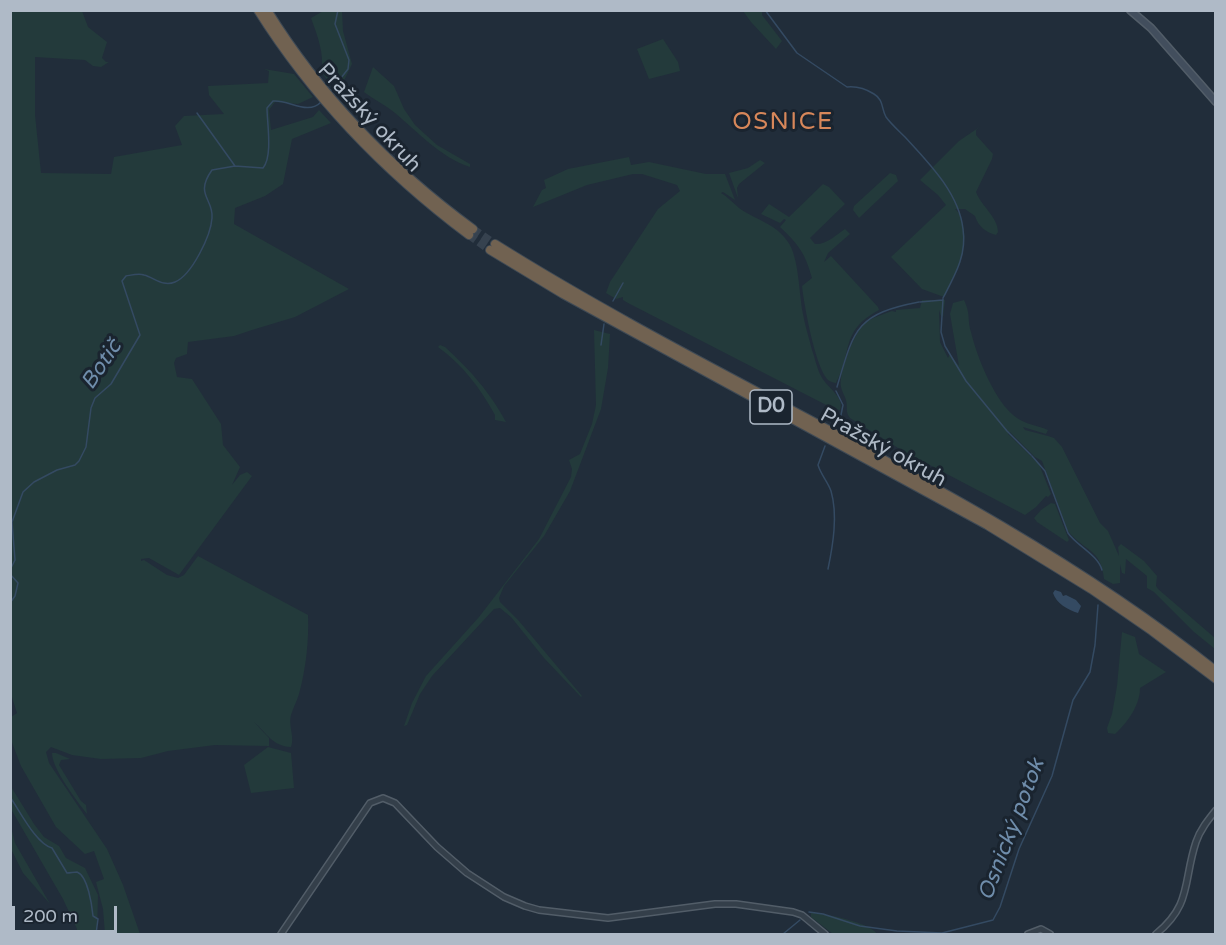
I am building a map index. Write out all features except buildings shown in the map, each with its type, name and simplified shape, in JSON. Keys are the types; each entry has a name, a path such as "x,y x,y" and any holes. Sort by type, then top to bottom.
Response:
{"highway":[{"name":"Pražský okruh","path":"258,10 340,115 397,177 471,232"},
{"name":"Pražský okruh","path":"267,10 288,48"},
{"name":"Pražský okruh","path":"493,247 554,289 987,525 1091,585 1215,670"},
{"name":"Pražský okruh","path":"1128,610 1215,679"}],"main road":[{"path":"1130,10 1151,28 1215,102"}],"street":[{"path":"281,934 370,803 383,798 395,803 437,847 467,873 504,897 525,906 539,910 608,918 715,904 736,904 802,915 825,934"},
{"path":"1156,934 1173,919 1180,908 1199,834 1215,810"},
{"path":"1028,934 1041,930 1050,934"}],"green space":[{"path":"11,10 82,11 88,27 107,42 102,58 109,62 101,67 93,66 85,60 35,57 35,115 41,173 111,174 114,157 182,145 175,126 184,116 224,114 209,95 208,86 268,83 269,71 264,69 294,74 313,97 298,104 275,102 269,110 271,130 313,117 319,110 331,123 292,139 283,184 265,196 235,208 234,224 349,289 295,317 234,336 188,342 187,354 176,358 174,363 177,377 192,379 221,424 223,445 240,467 232,485 240,475 247,472 252,476 179,575 149,558 141,559 167,575 178,578 184,575 198,556 308,615 305,664 299,694 290,719 291,747 275,742 254,722 269,738 269,746 215,745 168,751 141,758 101,759 72,755 51,747 46,752 49,763 107,849 123,885 140,934 105,934 103,909 96,882 104,879 94,851 85,854 56,827 21,766 11,740 11,717 17,713 10,691"},
{"path":"325,10 342,11 343,31 352,64 338,93 321,72 321,51 311,18"},
{"path":"743,11 762,11 762,15 782,41 776,49 751,22"},
{"path":"663,39 678,62 680,71 649,79 637,49"},
{"path":"373,67 394,86 404,109 415,125 437,145 470,164 470,167 439,151 391,110 364,92"},
{"path":"981,126 976,130 976,135 993,154 976,192 995,221 998,232 996,235 985,230 975,216 965,209 955,209 963,225 963,254 944,297 922,289 891,257 946,205 920,180 959,141"},
{"path":"629,157 631,165 649,162 706,174 725,174 735,200 721,193 739,208 771,226 783,236 792,249 804,318 817,367 838,397 840,410 834,409 628,303 623,300 623,297 616,299 606,293 610,282 658,209 680,191 677,185 642,174 633,174 587,185 533,207 542,190 546,188 544,180 568,169"},
{"path":"760,160 765,163 739,184 738,198 729,173 748,168"},
{"path":"890,173 896,175 898,181 859,218 853,210 854,206"},
{"path":"823,184 829,187 845,204 810,238 815,244 819,244 845,229 850,234 828,253 824,262 831,256 879,310 858,326 853,334 836,383 828,380 823,372 811,334 802,286 812,278 807,262 797,244 780,227 786,220 780,223 761,214 769,204 789,217"},
{"path":"922,300 945,300 943,317 939,310 940,342 948,358 950,354 959,366 950,314 953,303 964,300 978,354 1001,402 1020,420 1048,430 1046,434 1023,427 1025,430 1054,438 1062,447 1100,523 1108,531 1119,556 1118,547 1121,544 1144,561 1157,576 1158,589 1215,638 1215,649 1147,588 1147,576 1126,559 1125,574 1122,573 1120,564 1120,583 1113,584 1104,579 1100,561 1068,531 1042,461 1010,432 1008,434 1039,464 1051,494 1025,515 903,451 850,418 841,389 841,381 845,363 857,334 869,320 892,311 896,312 896,310 920,308"},
{"path":"594,330 610,334 608,368 601,409 570,491 544,536 504,586 499,598 500,602 519,621 582,696 544,658 511,617 500,608 494,609 432,676 420,694 407,725 404,726 412,703 426,676 479,617 539,539 571,477 572,469 569,460 580,454 592,424 596,405"},
{"path":"440,345 445,347 479,382 506,422 495,420 495,415 477,386 455,361 438,347"},
{"path":"1051,503 1055,504 1069,540 1067,542 1034,518"},
{"path":"1122,632 1135,637 1139,654 1166,672 1140,688 1138,701 1132,713 1115,734 1108,733 1107,728 1117,686"},
{"path":"268,747 291,753 294,788 251,793 244,765"},
{"path":"52,753 70,759 61,760 59,765 81,801 86,805 87,814 60,776"},
{"path":"10,785 44,837 59,846 66,858 85,868 98,895 97,934 76,934 77,929 63,899 11,809"},
{"path":"11,827 15,843 50,904 23,873 11,849"},
{"path":"811,913 857,923 877,934 833,934 811,917"}],"water":[{"path":"1055,590 1061,592 1063,596 1066,595 1076,600 1081,606 1078,613 1060,603 1053,593"}],"waterway":[{"name":"Botič","path":"330,92 348,69 349,60 335,24 338,10"},
{"name":"Osnický potok","path":"765,10 797,53 847,87 861,88 877,96 886,117 932,168 949,191 960,216 964,238 959,265 943,298"},
{"name":"Botič","path":"10,570 15,560 12,522 23,492 34,482 57,470 75,465 79,461 86,447 91,408 95,398 111,384 140,335 122,281 126,276 138,274 167,283 181,278 200,254 211,225 212,212 205,185 212,170 235,166 263,168 269,148 267,108 273,101 304,107 316,106 321,102"},
{"path":"197,113 235,166"},
{"path":"613,301 623,283"},
{"name":"Osnický potok","path":"943,299 941,332 945,346 966,381 1007,431 1031,455"},
{"path":"920,302 943,300"},
{"path":"837,387 848,351 861,327 882,312 919,302"},
{"path":"601,345 604,324"},
{"path":"836,391 843,405 841,415"},
{"path":"825,446 818,465 833,500 833,540 828,569"},
{"name":"Osnický potok","path":"1032,456 1045,471 1068,533 1092,555 1102,570"},
{"name":"Botič","path":"10,574 18,583 15,596 10,603"},
{"name":"Osnický potok","path":"809,912 860,926 897,931 942,933 993,920 1000,907 1019,849 1052,776 1073,700 1090,672 1098,605"},
{"name":"Botič","path":"10,797 34,834 52,848 67,873 77,872 84,879 93,916 98,919 96,934"},
{"name":"Osnický potok","path":"783,934 800,920"}],"tunnel":[{"path":"473,229 495,244"},
{"path":"469,235 490,250"}],"district":[{"name":"OSNICE","path":"783,123"}]}
